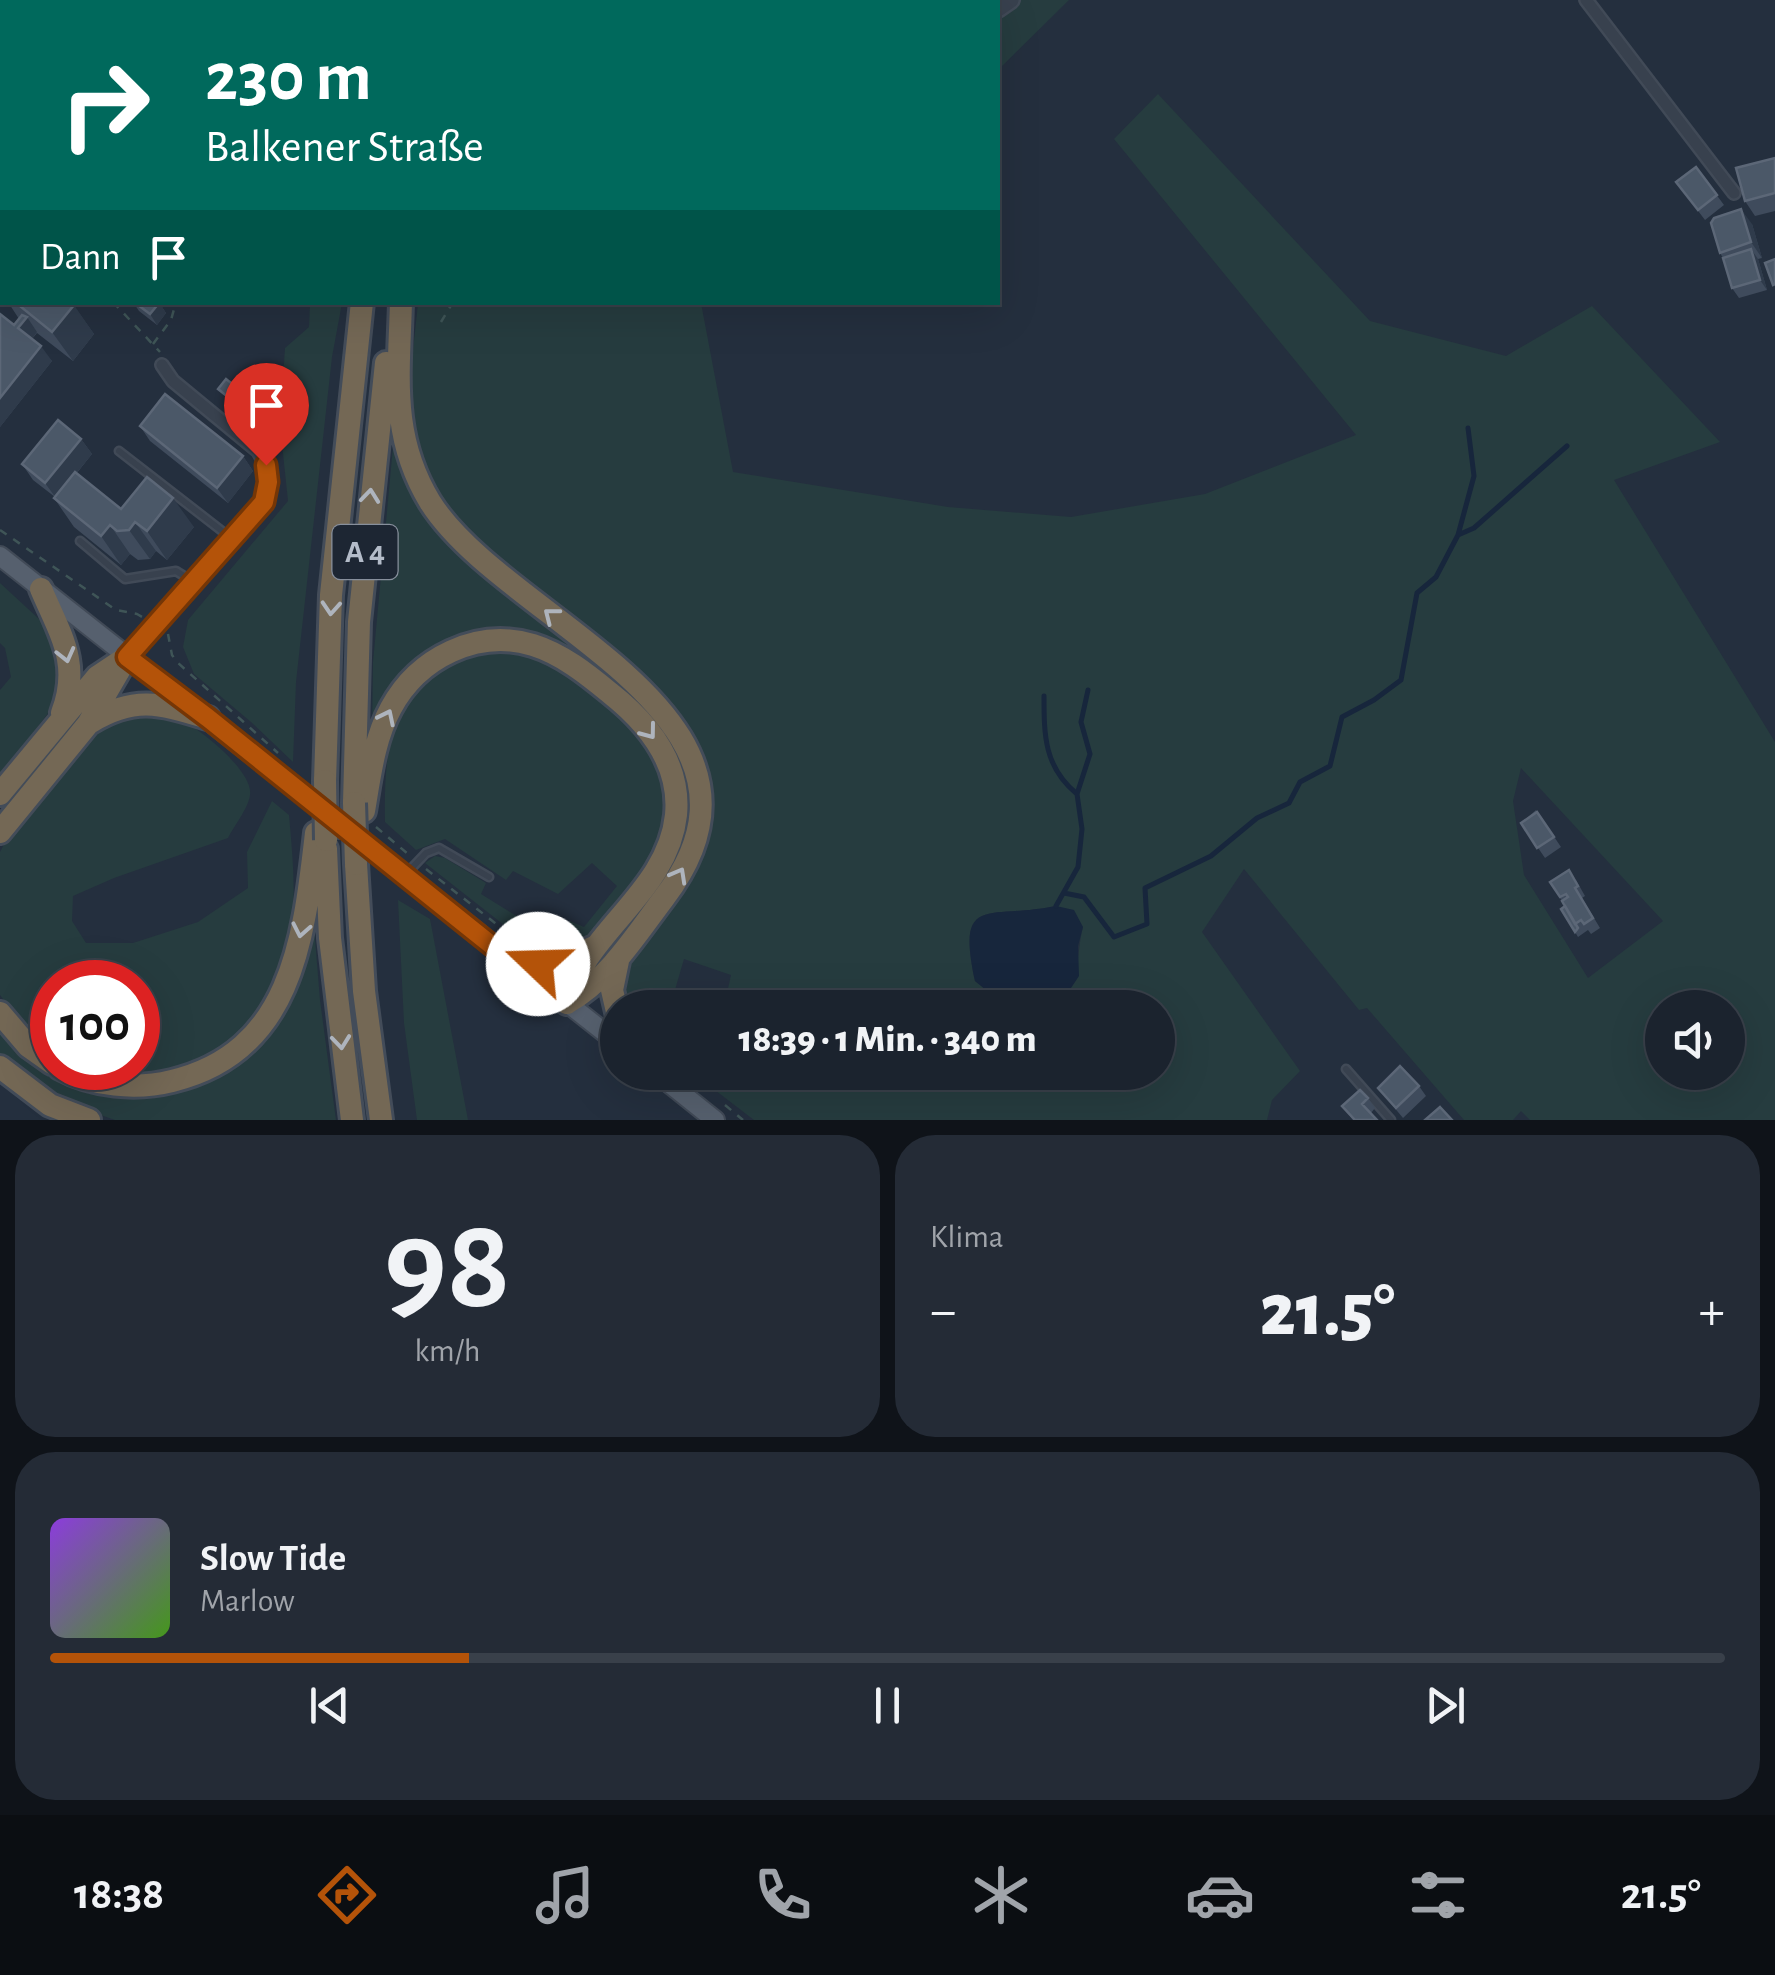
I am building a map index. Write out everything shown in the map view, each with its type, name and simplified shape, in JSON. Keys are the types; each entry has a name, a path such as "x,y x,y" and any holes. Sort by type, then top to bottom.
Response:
{"highway":[{"name":"A 4","path":"321,837 332,595 362,305"},
{"name":"A 4","path":"359,807 358,622 397,305"},
{"path":"397,305 398,411 410,461 432,506 475,554 648,694 673,723 692,759 699,798 691,852 672,888 611,948 556,964 510,960"},
{"path":"40,589 67,648 70,664 69,694 58,723"},
{"path":"381,1120 364,992 356,864 359,807 379,734 401,692 445,654 482,642 520,642 554,654 596,682 644,725 667,759 676,793 676,814 664,857 589,991 567,1004"},
{"path":"0,794 96,677 127,657"},
{"path":"0,832 88,724 127,657"},
{"path":"88,724 107,712 136,704 162,705 208,718"},
{"path":"160,1084 196,1074 236,1051 268,1018 291,973 321,837"},
{"path":"321,837 352,1120"},
{"path":"611,948 612,990"},
{"path":"0,1014 30,1047"},
{"path":"0,1068 50,1105 89,1120"}],"main road":[{"path":"0,556 600,1029"},
{"path":"678,1090 716,1120"}],"street":[{"path":"1586,0 1734,194"},
{"path":"127,657 264,502 268,482 266,465 258,452 174,381 162,364"}],"lane":[{"path":"119,451 232,539"},
{"path":"80,541 125,579 176,571 193,581"},
{"path":"404,877 426,853 439,848 489,878"},
{"path":"1346,1069 1391,1120"}],"path":[{"path":"117,305 160,350 162,364"},
{"path":"153,344 172,320 175,305"},
{"path":"441,322 451,305"}],"green space":[{"path":"1000,0 1069,0 1000,68"},
{"path":"1158,94 1370,321 1506,356 1592,306 1720,442 1614,480 1775,742 1775,1120 1530,1120 1521,1111 1513,1120 1464,1120 1367,1008 1359,1010 1244,869 1202,932 1300,1071 1272,1100 1267,1120 754,1120 715,1090 1175,1090 1175,990 1070,990 1083,927 1056,906 995,913 974,922 970,953 975,981 986,990 728,990 731,975 684,959 675,990 621,990 634,954 687,881 703,844 709,791 696,741 666,697 624,657 525,583 479,544 441,502 418,453 411,415 418,305 701,305 733,472 948,507 1071,517 1205,494 1356,435 1114,139","holes":["1521,768 1663,921 1588,978 1524,875 1513,801"]},
{"path":"310,305 342,305 332,357 296,682 293,762 194,674 183,647 188,620 288,501 280,425 285,348 309,327"},
{"path":"394,436 411,483 648,703 690,787 686,838 667,880 593,976 580,984 639,909 680,776 575,659 456,642 372,736 373,662"},
{"path":"0,583 39,619 56,639 63,656 55,704 0,777 0,690 11,677 5,648 0,643"},
{"path":"510,650 563,669 634,726 662,769 665,786 666,822 651,864 601,931 560,954 523,940 425,863 435,856 445,858 486,883 481,894 536,928 567,934 570,921 584,927 617,886 592,863 558,894 513,871 506,880 445,839 416,850 385,822 392,736 410,698 424,682 464,657"},
{"path":"136,710 176,717 234,762 249,785 250,795 228,838 73,896 72,921 86,943 133,943 198,922 248,888 247,852 272,801 289,815 294,901 287,952 276,984 237,1035 212,1053 183,1066 160,1071 160,960 30,960 30,1033 0,995 0,852 12,829 88,735"},
{"path":"398,900 430,919 468,1120 417,1120 404,1023"},
{"path":"313,914 336,1120 115,1120 61,1101 46,1090 160,1090 160,1075 237,1059"},
{"path":"0,1027 30,1047 30,1079 0,1057"}],"water":[{"path":"1056,906 1074,910 1083,927 1078,946 1079,976 1070,990 986,990 975,981 970,953 974,922 995,913"}],"building":[{"path":"1775,158 1775,193 1745,201 1736,168"},
{"path":"1696,167 1717,195 1698,210 1676,182"},
{"path":"1741,209 1751,242 1720,253 1711,223 1714,218"},
{"path":"1751,249 1760,280 1732,288 1723,258"},
{"path":"1775,259 1775,284 1773,285 1765,263"},
{"path":"19,305 74,305 52,332"},
{"path":"138,305 157,305 150,314"},
{"path":"0,314 14,325 22,315 27,317 18,328 41,346 0,398"},
{"path":"226,379 246,395 238,405 218,389"},
{"path":"165,394 243,456 217,488 140,426"},
{"path":"58,420 81,439 45,483 22,464"},
{"path":"75,472 121,509 147,477 173,498 147,531 135,522 129,530 117,531 110,525 101,536 54,498"},
{"path":"1537,812 1554,837 1537,848 1521,823"},
{"path":"1569,870 1593,918 1584,924 1581,920 1575,924 1562,901 1568,897 1560,897 1550,882"},
{"path":"1565,906 1578,928 1575,932 1561,909"},
{"path":"1400,1066 1419,1086 1396,1108 1378,1088"},
{"path":"1360,1090 1368,1098 1362,1104 1377,1120 1355,1120 1342,1106"},
{"path":"1440,1107 1452,1120 1425,1120"}],"waterway":[{"path":"1064,893 1084,897 1114,937 1147,924 1145,888 1211,856 1257,818 1289,803 1300,782 1330,766 1342,717 1401,680 1417,593 1436,577 1458,535 1474,476 1468,428"},
{"path":"1458,535 1474,528 1567,446"},
{"path":"1056,906 1078,867 1082,829 1077,794 1090,754 1081,722 1088,690"},
{"path":"1044,696 1048,750 1058,773 1077,794"}],"route":[{"path":"266,465 264,502 127,657 510,960 538,964"}]}
